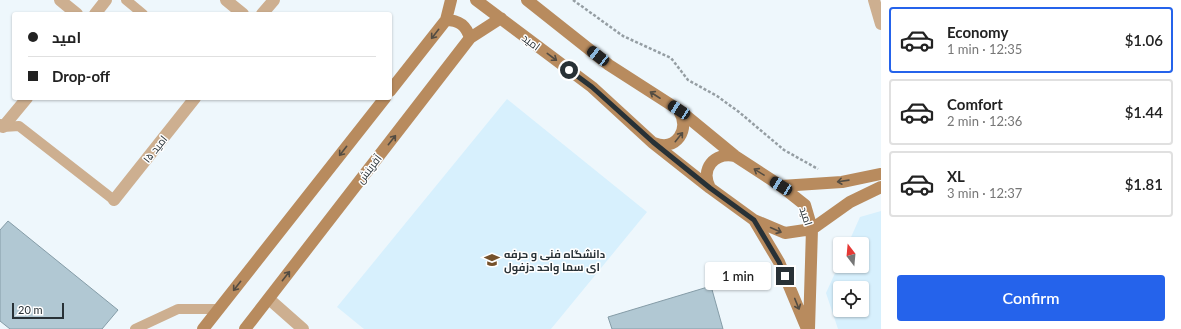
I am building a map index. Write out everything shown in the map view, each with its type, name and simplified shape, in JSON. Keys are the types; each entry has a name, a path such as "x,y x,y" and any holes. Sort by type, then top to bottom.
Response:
{"main road":[{"path":"392,88 446,20 451,0"},
{"name":"امید","path":"476,0 592,87 653,142 710,188 754,220 785,233 812,228 805,205 781,186 735,156 679,110 609,65 527,0"},
{"name":"آفرینش","path":"245,329 470,38 501,18"},
{"path":"446,20 459,22 468,32 470,38"},
{"path":"203,329 383,100"},
{"path":"653,142 666,145 678,140 684,129 684,122 679,110"},
{"path":"710,188 706,176 710,163 721,156 735,156"},
{"path":"781,186 842,182 881,174"},
{"path":"808,329 812,228 850,202 881,187"},
{"path":"754,220 779,262 808,329"}],"street":[{"path":"60,0 75,12"},
{"path":"97,12 106,0"},
{"path":"226,0 241,12"},
{"path":"264,12 274,0"},
{"path":"874,0 881,24"},
{"path":"2,125 25,100"},
{"name":"امید ۱۵","path":"114,200 193,100"},
{"path":"268,299 303,329"}],"lane":[{"path":"126,0 141,12"},
{"path":"2,125 19,126 114,200"},
{"path":"135,329 178,309 219,309"}],"path":[{"path":"573,0 622,36 671,58 688,80 717,96 739,112 784,150 842,182"}],"shaded area":[{"name":"دانشگاه فنی و حرفه ای سما واحد دزفول","path":"507,99 647,212 551,329 364,329 337,307"},
{"path":"881,211 881,329 838,329 834,317 869,317 869,281 833,281 833,314 826,293 835,273 869,273 869,237 851,237 860,217"}],"building":[{"path":"8,221 118,310 102,329 10,329 0,321 0,230"},
{"path":"711,286 723,329 612,329 608,317"}],"place":[{"name":"دانشگاه فنی و حرفه ای سما واحد دزفول","path":"492,260"}],"route":[{"path":"569,70 592,87 653,142 710,188 754,220 779,262 785,276"}]}
